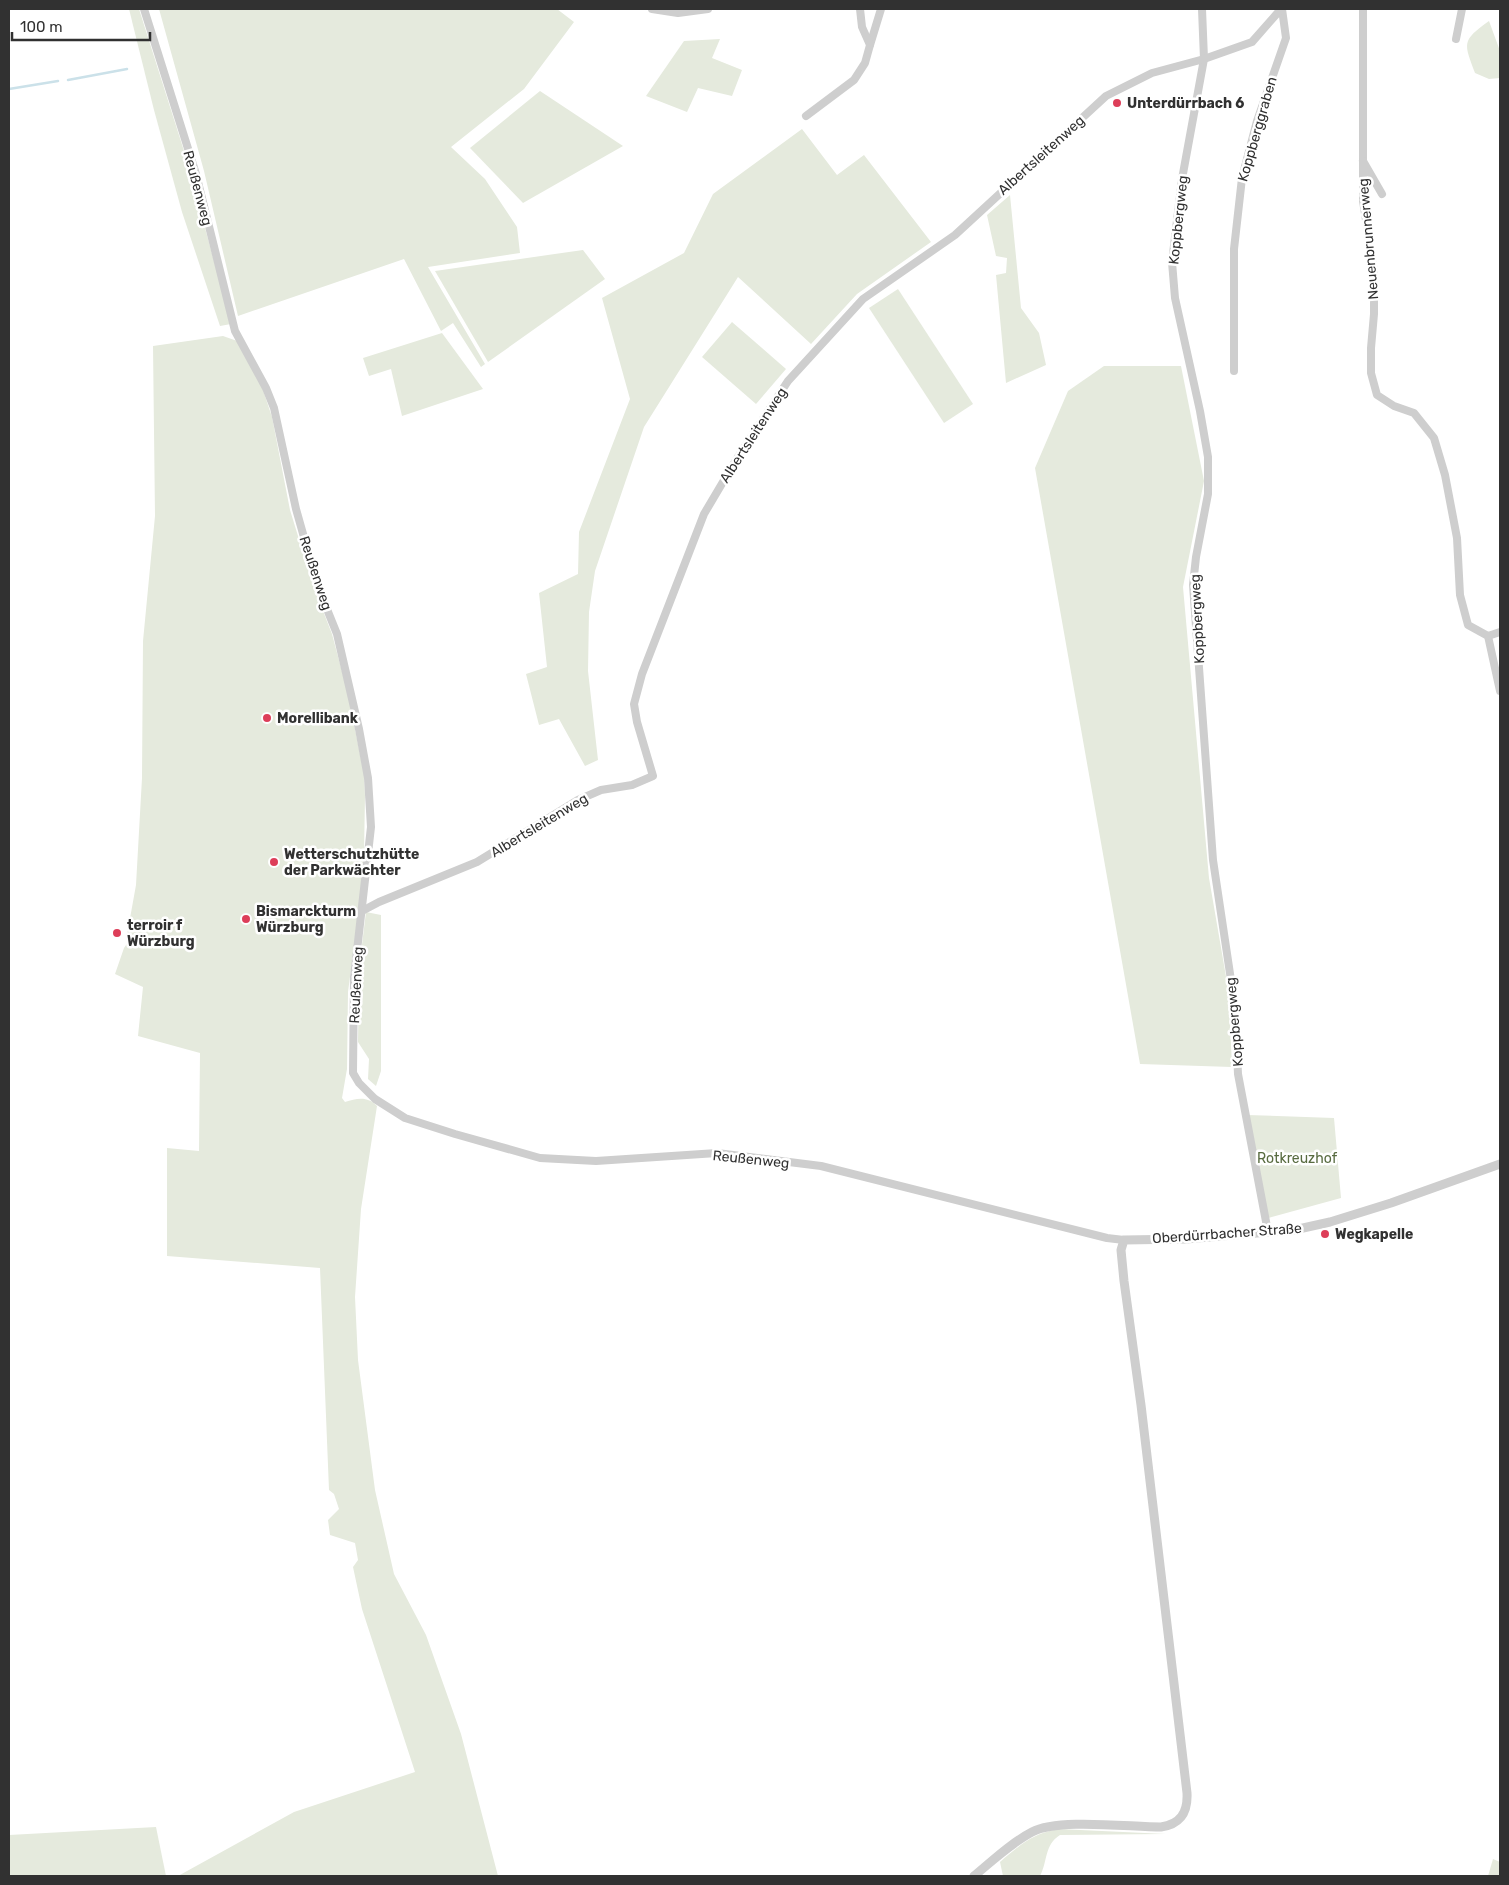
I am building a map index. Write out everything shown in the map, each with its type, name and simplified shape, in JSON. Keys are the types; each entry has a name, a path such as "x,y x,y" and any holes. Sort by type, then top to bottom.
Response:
{"street":[{"name":"Reußenweg","path":"144,9 196,174 235,331 266,388 274,408 296,509 318,587 337,634 350,688 368,778 371,827 354,977 353,1073 359,1083 375,1099 405,1118 540,1158 596,1161 717,1153 821,1166 1005,1214 1124,1240"},
{"path":"652,9 678,13 708,9"},
{"path":"860,9 862,27 870,45"},
{"path":"806,116 854,80 865,63 881,9"},
{"name":"Koppbergweg","path":"1202,9 1204,58 1182,179 1172,262 1175,298 1200,411 1208,457 1208,494 1196,557 1193,585 1213,860 1235,1007 1238,1074 1268,1232"},
{"name":"Albertsleitenweg","path":"362,911 379,902 477,862 578,800 601,790 632,785 653,776 637,722 634,704 642,674 704,514 736,460 788,381 862,299 955,235 1106,96 1152,74 1252,42 1281,9"},
{"name":"Koppberggraben","path":"1234,371 1234,250 1242,178 1260,113 1286,38 1281,9"},
{"name":"Neuenbrunnerweg","path":"1363,9 1363,200 1374,272 1371,373 1377,395 1394,406 1414,413 1434,438 1445,475 1457,538 1460,595 1468,625 1488,636"},
{"path":"1456,39 1462,9"},
{"path":"1362,160 1382,194"},
{"path":"1500,632 1488,636 1500,691"},
{"name":"Oberdürrbacher Straße","path":"1124,1240 1186,1238 1294,1230 1330,1222 1391,1203 1500,1164"},
{"path":"974,1876 1031,1832 1043,1827 1066,1825 1161,1827 1178,1821 1185,1811 1187,1802 1184,1775 1141,1405 1124,1281 1121,1250 1124,1240"}],"green space":[{"path":"129,9 139,9 185,154 231,324 220,326 182,212"},
{"path":"159,9 557,9 574,22 524,89 451,147 485,179 517,227 520,253 428,267 485,364 481,367 453,323 441,331 404,259 238,316 204,171"},
{"path":"1489,21 1500,51 1500,78 1489,79 1475,73 1467,49 1469,38"},
{"path":"720,39 712,58 742,70 732,96 698,88 687,112 646,96 684,41"},
{"path":"540,91 623,146 523,203 470,148"},
{"path":"802,129 837,175 864,155 931,242 857,294 811,344 738,277 644,427 595,571 589,612 588,671 598,760 585,766 559,719 539,725 526,674 547,667 539,593 578,574 579,532 630,399 602,298 684,253 713,194"},
{"path":"1010,195 1021,308 1039,333 1046,365 1006,383 996,275 1006,273 1007,258 996,256 987,215"},
{"path":"583,250 605,279 488,362 435,271"},
{"path":"898,289 973,404 944,423 869,308"},
{"path":"732,322 786,369 756,404 702,357"},
{"path":"442,333 483,389 402,416 391,369 369,376 363,358"},
{"path":"223,336 240,342 262,387 272,417 290,510 314,588 332,634 348,694 364,774 364,853 348,992 347,1069 342,1098 345,1102 366,1099 377,1106 361,1209 355,1297 358,1360 375,1490 394,1574 426,1635 461,1734 498,1876 178,1876 294,1812 415,1772 362,1609 353,1567 358,1560 355,1543 330,1535 328,1520 339,1509 334,1494 329,1490 320,1268 167,1256 167,1148 199,1151 200,1053 138,1036 143,987 115,974 124,948 132,936 127,935 136,885 142,778 143,641 155,516 153,346"},
{"path":"1104,366 1181,366 1204,481 1183,587 1209,878 1229,994 1232,1067 1140,1064 1035,468 1068,391"},
{"path":"366,912 381,915 381,1071 376,1086 368,1079 369,1059 358,1042 359,969"},
{"name":"Rotkreuzhof","path":"1247,1115 1334,1118 1341,1198 1268,1218"},
{"path":"156,1827 166,1876 9,1876 9,1835"},
{"path":"1059,1829 1166,1834 1060,1835 1049,1848 1040,1876 1003,1876 1000,1862 1007,1856 1034,1837"},
{"path":"1493,1859 1500,1862 1500,1876 1488,1876"}],"waterway":[{"path":"68,80 127,69"},
{"path":"9,89 58,81"}],"place":[{"name":"Unterdürrbach 6","path":"1117,103"},
{"name":"Morellibank","path":"267,718"},
{"name":"Wetterschutzhütte der Parkwächter","path":"274,862"},
{"name":"Bismarckturm Würzburg","path":"246,919"},
{"name":"terroir f Würzburg","path":"117,933"},
{"name":"Wegkapelle","path":"1325,1234"}]}
